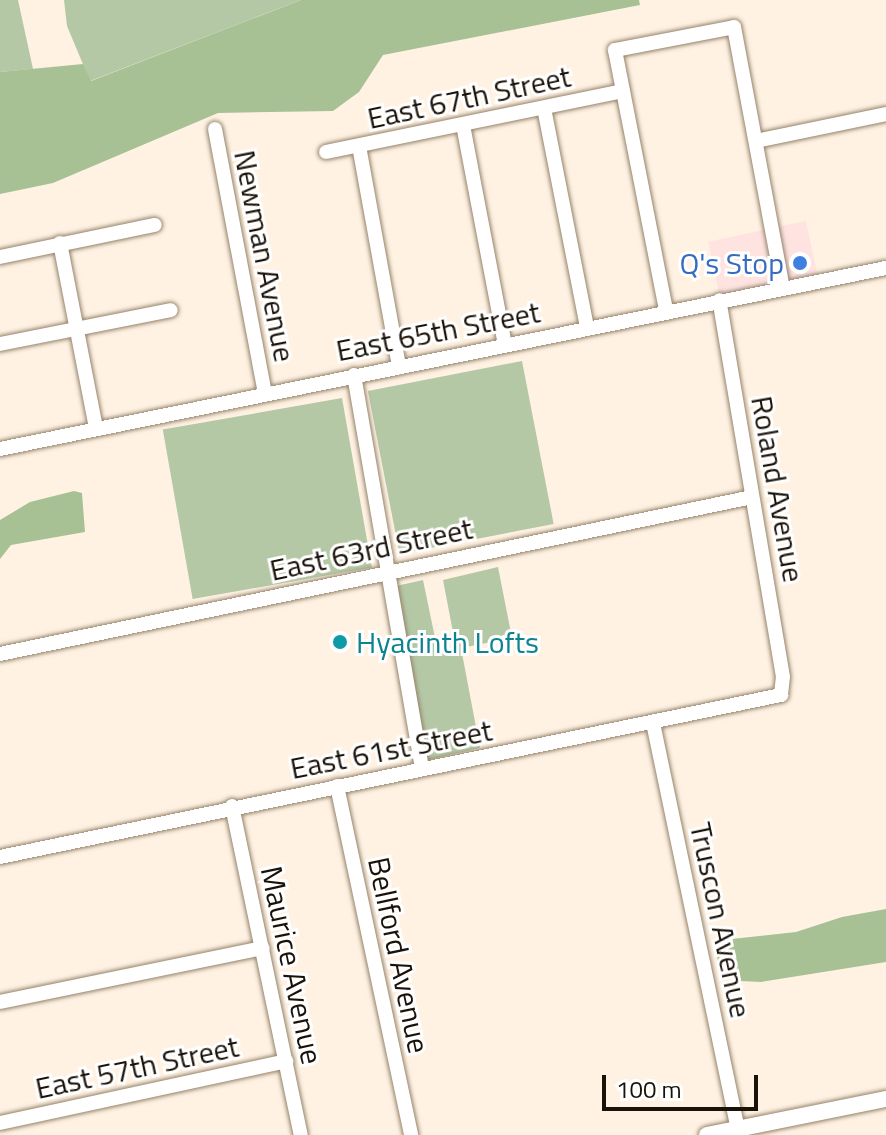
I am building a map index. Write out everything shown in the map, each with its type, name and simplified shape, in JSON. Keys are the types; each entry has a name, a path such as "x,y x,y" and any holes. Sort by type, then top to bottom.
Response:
{"main road":[{"path":"707,1135 886,1099"}],"street":[{"path":"666,310 615,50 734,27 783,288"},
{"name":"East 67th Street","path":"326,152 623,91"},
{"path":"544,108 587,327"},
{"path":"756,141 886,114"},
{"path":"463,125 505,345"},
{"name":"Newman Avenue","path":"215,129 265,393"},
{"path":"359,146 399,367"},
{"path":"0,257 155,225"},
{"path":"60,243 96,429"},
{"name":"East 65th Street","path":"0,449 666,310 886,268"},
{"name":"Roland Avenue","path":"719,300 785,686"},
{"path":"0,344 171,310"},
{"path":"354,375 422,769"},
{"name":"East 63rd Street","path":"0,654 752,497"},
{"name":"East 61st Street","path":"0,857 232,806 777,698 785,686"},
{"name":"Truscon Avenue","path":"653,723 738,1129"},
{"name":"Bellford Avenue","path":"337,786 411,1135"},
{"name":"Maurice Avenue","path":"232,806 301,1135"},
{"path":"0,1002 262,948"},
{"name":"East 57th Street","path":"0,1123 286,1061"}],"shaded area":[{"path":"806,221 819,281 721,301 708,242"}],"green space":[{"path":"0,0 18,0 33,69 0,72"},
{"path":"64,0 301,0 90,81 67,26"},
{"path":"301,0 639,0 640,5 383,55 359,92 333,111 218,113 53,183 0,194 0,72 83,64 91,81"},
{"path":"522,361 554,524 400,554 368,391"},
{"path":"342,398 372,567 193,599 163,430"},
{"path":"74,491 82,493 85,532 11,545 0,559 0,520 30,502"},
{"path":"498,567 512,638 461,648 480,748 428,760 396,586 423,580 438,652 456,648 443,580"},
{"path":"886,909 886,962 761,982 740,981 724,974 718,964 717,955 723,940 796,932 842,917"}],"place":[{"name":"Q's Stop","path":"800,263"},
{"name":"Hyacinth Lofts","path":"340,642"}]}
